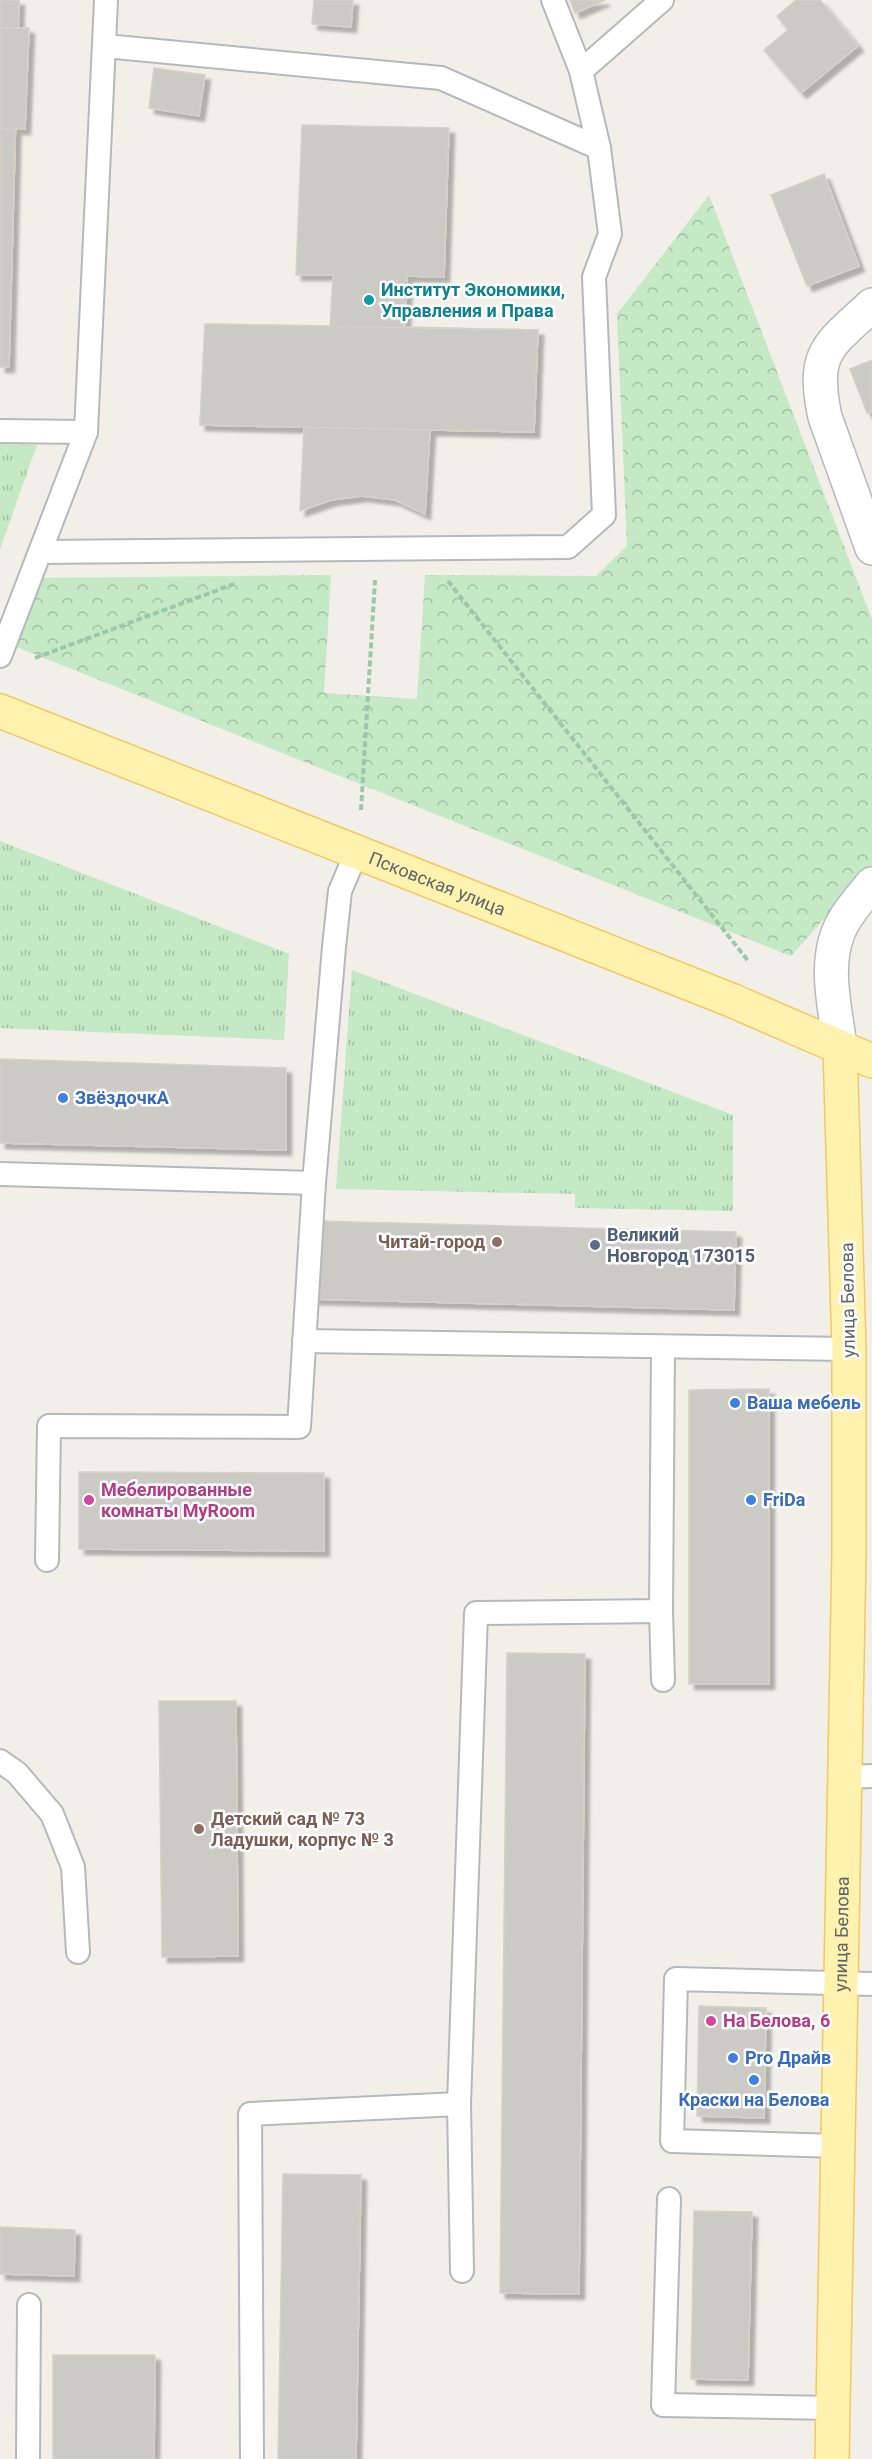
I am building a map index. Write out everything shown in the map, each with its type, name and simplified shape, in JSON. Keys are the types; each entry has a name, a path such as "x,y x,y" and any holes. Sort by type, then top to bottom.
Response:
{"main road":[{"name":"Псковская улица","path":"0,711 731,1000 872,1061"},
{"name":"улица Белова","path":"832,2459 839,2146 857,1984 858,1777 849,1553 849,1349 840,1047"},
{"name":"улица Белова","path":"849,1553 872,1447"}],"street":[{"path":"872,305 830,345 824,355 820,370 821,399 825,417 872,548"},
{"path":"840,1047 831,966 833,948 838,931 849,912 872,884"}],"lane":[{"path":"0,656 86,432 106,0"},
{"path":"40,552 568,547 604,515 594,277 610,234 599,148 581,71 553,0"},
{"path":"581,71 662,0"},
{"path":"105,46 441,78 599,148"},
{"path":"0,431 86,432"},
{"path":"47,1560 49,1426 299,1427 314,1183 339,891 357,851"},
{"path":"0,1174 314,1183"},
{"path":"304,1341 849,1349"},
{"path":"663,1347 663,1680"},
{"path":"462,2271 459,2104 476,1613 662,1611"},
{"path":"0,1761 17,1773 52,1814 73,1867 78,1952"},
{"path":"839,2146 672,2141 676,1979 857,1984"},
{"path":"252,2459 250,2114 459,2104"},
{"path":"669,2199 663,2405 833,2408"},
{"path":"28,2459 29,2305"}],"path":[{"path":"421,547 748,962"},
{"path":"361,810 377,548"},
{"path":"27,661 240,581"}],"green space":[{"path":"709,195 872,619 872,865 791,956 9,644 35,578 331,575 324,693 417,699 425,575 596,576 627,546 617,314"},
{"path":"0,444 37,445 0,549"},
{"path":"0,841 289,954 284,1040 0,1028"},
{"path":"352,970 733,1115 733,1211 575,1208 575,1194 336,1189"}],"building":[{"path":"0,0 19,0 9,367 0,367"},
{"path":"314,0 353,0 351,27 312,24"},
{"path":"570,0 605,0 575,13"},
{"path":"796,0 820,0 858,46 801,93 764,50 788,30 777,16"},
{"path":"0,28 29,28 25,129 0,129"},
{"path":"154,68 205,75 199,116 149,108"},
{"name":"Институт Экономики, Управления и Права","path":"302,125 449,128 444,277 407,276 405,327 538,330 534,432 430,430 425,514 395,500 362,496 331,500 300,511 304,427 200,425 205,324 330,326 333,275 296,275"},
{"path":"824,174 859,266 807,286 771,195"},
{"path":"205,324 538,330 534,432 200,425"},
{"path":"872,360 872,411 867,413 850,369"},
{"path":"0,1059 286,1068 286,1150 0,1143"},
{"path":"315,1221 736,1232 734,1310 313,1299"},
{"path":"769,1389 769,1684 689,1684 689,1390"},
{"path":"79,1472 324,1473 324,1551 79,1549"},
{"path":"507,1653 585,1654 579,2294 500,2293"},
{"name":"Детский сад № 73 Ладушки, корпус № 3","path":"159,1701 236,1701 238,1956 162,1957"},
{"path":"699,2006 766,2008 764,2118 697,2116"},
{"path":"283,2174 361,2175 356,2459 278,2459"},
{"path":"694,2211 752,2212 748,2380 691,2379"},
{"path":"0,2227 75,2230 74,2276 0,2274"},
{"path":"53,2355 155,2355 154,2459 53,2459"}],"place":[{"name":"Институт Экономики, Управления и Права","path":"369,300"},
{"name":"ЗвёздочкА","path":"63,1098"},
{"name":"Читай-город","path":"497,1242"},
{"name":"Великий Новгород 173015","path":"595,1245"},
{"name":"Ваша мебель","path":"735,1403"},
{"name":"Мебелированные комнаты MyRoom","path":"89,1500"},
{"name":"FriDa","path":"751,1500"},
{"name":"Детский сад № 73 Ладушки, корпус № 3","path":"199,1829"},
{"name":"На Белова, 6","path":"711,2021"},
{"name":"Pro Драйв","path":"733,2058"},
{"name":"Краски на Белова","path":"754,2080"}]}
